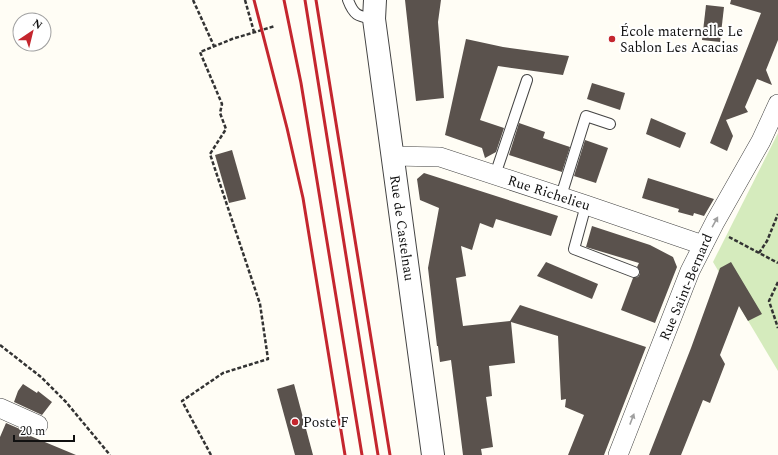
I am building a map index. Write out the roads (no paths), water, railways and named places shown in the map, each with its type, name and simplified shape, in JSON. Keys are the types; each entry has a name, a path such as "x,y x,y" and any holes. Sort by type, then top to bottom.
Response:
{"street":[{"name":"Rue de Castelnau","path":"374,9 433,455"},
{"name":"Rue Saint-Bernard","path":"618,455 690,271 715,222 761,141 778,104"},
{"name":"Rue Richelieu","path":"393,156 440,157 703,245"},
{"path":"0,408 38,425"}],"lane":[{"path":"348,0 353,12 360,16 374,9"},
{"path":"495,175 527,80"},
{"path":"560,196 586,116 610,124"},
{"path":"586,205 574,248 634,272"}],"railway":[{"path":"254,0 287,128 303,198 345,455"},
{"path":"284,0 301,83 362,455"},
{"path":"305,0 378,455"},
{"path":"316,0 390,455"}],"place":[{"name":"École maternelle Le Sablon Les Acacias","path":"612,39"},
{"name":"Poste F","path":"295,422"}]}
